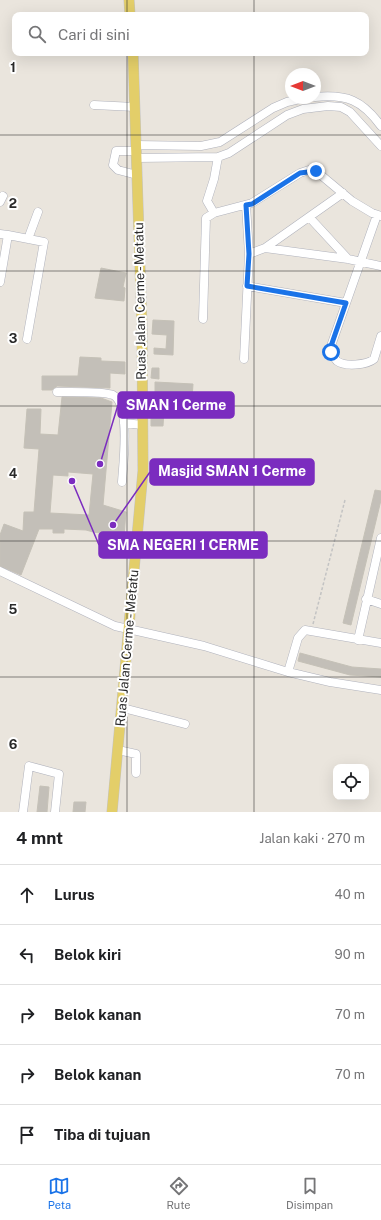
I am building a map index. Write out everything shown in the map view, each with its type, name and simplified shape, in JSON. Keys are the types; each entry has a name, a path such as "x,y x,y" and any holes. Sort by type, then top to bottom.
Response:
{"main road":[{"path":"129,0 130,12"},
{"name":"Ruas Jalan Cerme - Metatu","path":"112,812 143,470 133,56"}],"street":[{"path":"321,97 347,97 364,107 381,126"},
{"path":"341,107 347,97"},
{"path":"136,151 194,146 220,142 267,112 285,103"},
{"path":"94,105 135,107"},
{"path":"137,175 118,170 114,164 116,151 218,157 229,153 274,123 304,109 341,107 355,117 381,146"},
{"path":"267,112 274,123"},
{"path":"252,121 258,133"},
{"path":"214,213 207,201 214,179 218,157"},
{"path":"203,319 206,218 214,213 252,204 300,173 310,170 320,174 352,201 379,215 346,303 331,346 331,352 337,361 350,364 371,362 374,359 381,336"},
{"path":"249,254 265,248 310,218 343,193"},
{"path":"244,359 249,254 246,205"},
{"path":"28,239 38,212"},
{"path":"310,218 348,259"},
{"path":"0,282 4,234 44,242 27,339"},
{"path":"265,248 348,259 361,263 381,266"},
{"path":"247,286 346,303"},
{"path":"57,392 110,394 115,396 122,407 124,423 122,482"},
{"path":"124,423 143,425"},
{"path":"358,640 366,599 381,538"},
{"path":"0,571 100,620 129,629 204,646 288,672 330,682 381,690"},
{"path":"366,599 381,604"},
{"path":"288,672 300,634 305,630 381,643"},
{"path":"122,708 185,724"},
{"path":"118,750 136,754 136,773"},
{"path":"22,812 29,766 59,774 55,812"}],"path":[{"path":"311,630 345,500"}],"building":[{"path":"101,268 126,273 123,287 125,288 124,301 95,298"},
{"path":"153,320 174,321 173,355 154,354 154,348 166,349 167,335 152,334"},
{"path":"80,357 101,358 101,361 125,362 125,374 110,373 110,388 57,386 52,390 42,390 42,376 78,376"},
{"path":"152,368 159,368 159,379 151,378"},
{"path":"155,382 193,384 192,399 155,397"},
{"path":"62,397 101,398 112,402 103,505 126,512 124,536 86,530 64,529 64,533 53,533 53,529 39,529 21,575 0,566 0,535 4,524 23,531 24,512 34,512 39,449 24,448 27,409 41,409 40,434 58,435","holes":["68,472 93,474 89,515 50,513 53,475 68,476"]},
{"path":"151,409 164,410 163,426 151,426"},
{"path":"375,490 381,491 381,500 351,625 343,623"},
{"path":"300,653 352,667 381,669 381,677 350,675 298,661"},
{"path":"40,786 49,787 47,812 37,812"},
{"path":"74,802 86,802 85,812 73,812"}],"place":[{"name":"SMAN 1 Cerme","path":"100,464"},
{"name":"SMA NEGERI 1 CERME","path":"72,481"},
{"name":"Masjid SMAN 1 Cerme","path":"113,525"}],"route":[{"path":"316,171 310,170 300,173 252,204 246,205 249,254 247,286 346,303 331,346 331,352"}]}
